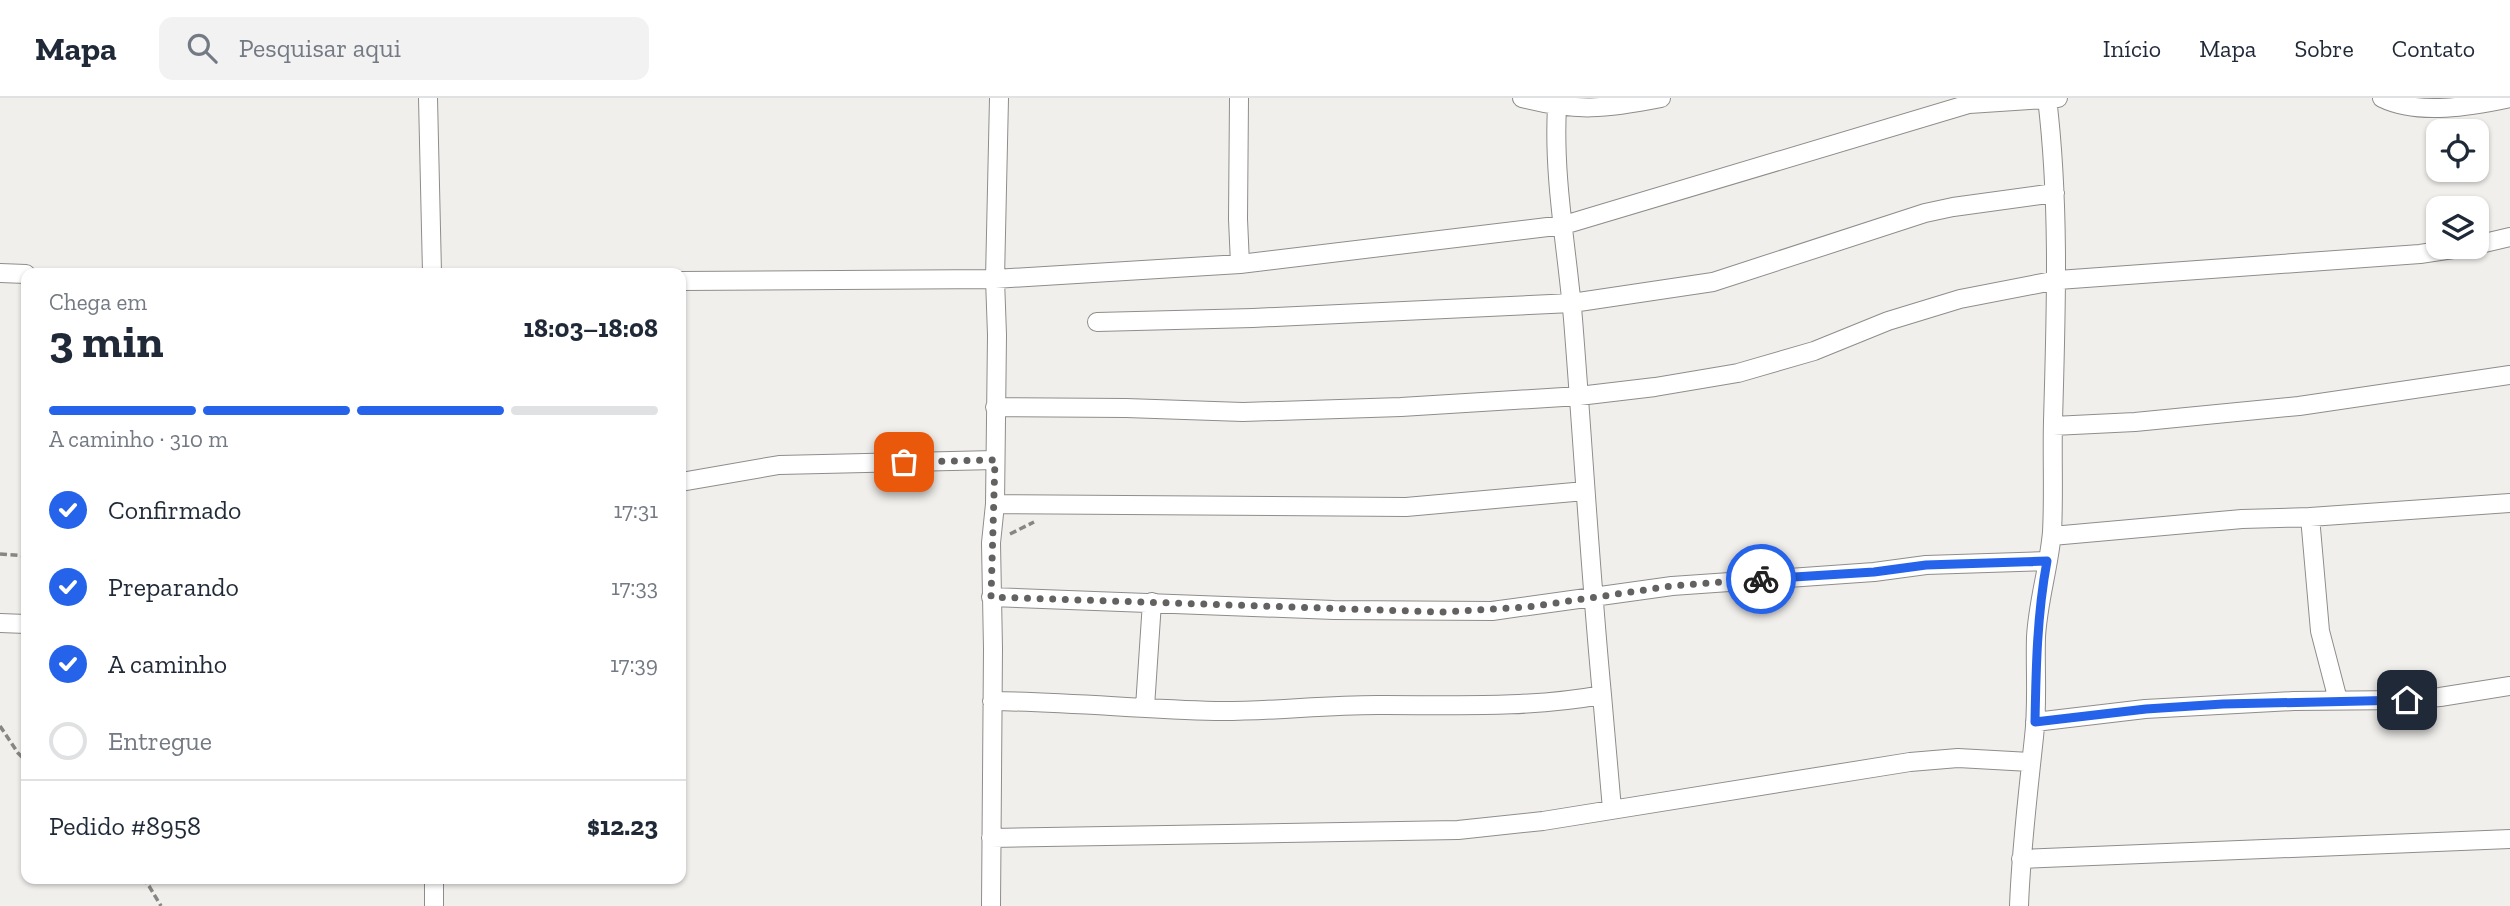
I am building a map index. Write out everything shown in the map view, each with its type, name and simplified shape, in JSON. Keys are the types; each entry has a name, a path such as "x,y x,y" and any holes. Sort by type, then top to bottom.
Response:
{"street":[{"path":"428,98 432,268"},
{"path":"991,906 991,597 995,504 995,279 999,98"},
{"path":"1239,98 1240,264"},
{"path":"1522,98 1557,107 1622,106 1661,98"},
{"path":"686,281 995,279 1240,264 1564,225 1969,104 2051,98 2058,280 2052,536 2036,638 2038,670 2035,722 2019,906"},
{"path":"2382,98 2450,109 2510,98"},
{"path":"1557,107 1556,159 1572,303 1592,597 1612,809"},
{"path":"1097,322 1253,318 1572,303 1713,282 1953,206 2054,193"},
{"path":"2489,242 2510,237"},
{"path":"995,407 1242,412 1401,407 1579,396 1738,373 1814,351 1888,321 1960,299 2058,280 2426,253"},
{"path":"0,273 21,274"},
{"path":"2053,426 2135,422 2299,406 2510,375"},
{"path":"686,481 779,465 995,460"},
{"path":"995,504 1406,508 1585,491"},
{"path":"2052,536 2242,519 2510,503"},
{"path":"2310,517 2323,647 2338,700"},
{"path":"991,597 1441,612 1528,607 1672,586 1874,572 1926,565 2047,561"},
{"path":"1145,708 1152,602"},
{"path":"0,623 21,624"},
{"path":"2035,722 2146,709 2429,698 2510,686"},
{"path":"992,701 1217,711 1326,705 1505,705 1576,700 1602,695"},
{"path":"991,838 1458,830 1512,825 1872,766 1935,759 1980,758 2030,762"},
{"path":"2021,859 2510,839"},
{"path":"434,884 434,906"}],"path":[{"path":"0,554 21,556"},
{"path":"0,726 21,756"},
{"path":"147,884 161,906"}],"way so far":[{"path":"904,462 995,460 991,597 1334,610 1492,611 1672,586 1761,579"}],"route":[{"path":"1761,579 1874,572 1926,565 2047,561 2036,638 2038,670 2035,722 2146,709 2223,704 2407,700"}]}
